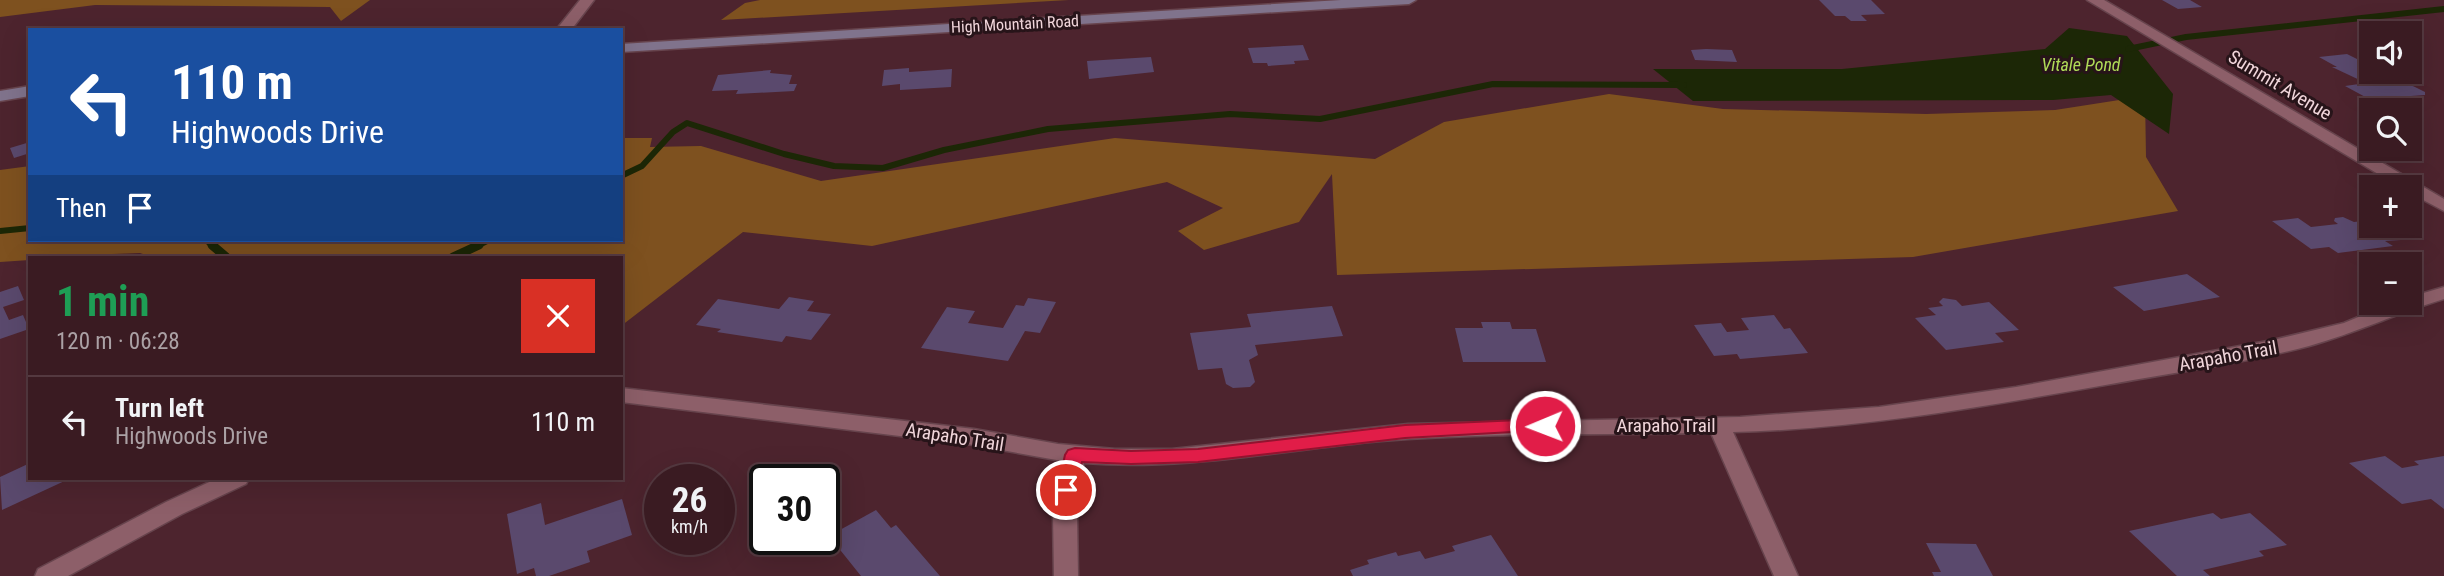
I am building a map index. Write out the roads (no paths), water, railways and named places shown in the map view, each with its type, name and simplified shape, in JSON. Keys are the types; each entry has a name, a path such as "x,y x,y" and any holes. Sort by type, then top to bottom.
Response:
{"main road":[{"name":"High Mountain Road","path":"623,48 1409,0"},
{"path":"0,96 28,91"}],"street":[{"path":"565,28 587,0"},
{"name":"Summit Avenue","path":"2094,0 2444,206"},
{"name":"Arapaho Trail","path":"2422,299 2444,293"},
{"name":"Arapaho Trail","path":"623,395 974,437 1015,447 1075,455 1131,458 1198,455 1405,432 1520,426 1719,425 1850,418 1938,407 2241,354 2326,334 2377,315"},
{"path":"1719,425 1786,576"},
{"path":"1066,576 1063,540 1066,490 1075,455"},
{"path":"47,576 174,508 234,480"}],"water":[{"name":"Vitale Pond","path":"2069,28 2127,36 2173,94 2169,134 2111,95 2053,100 1693,101 1653,69 1842,69 2045,49"}],"waterway":[{"path":"2128,49 2186,37 2444,9"},
{"path":"623,175 642,166 673,132 687,123 784,154 834,166 883,168 944,150 1048,129 1230,114 1320,119 1493,84 1684,85"},
{"path":"0,231 28,228"},
{"path":"208,242 214,247"},
{"path":"479,245 485,242"},
{"path":"212,245 225,256"},
{"path":"455,256 479,245"},
{"path":"475,247 479,245"}]}
